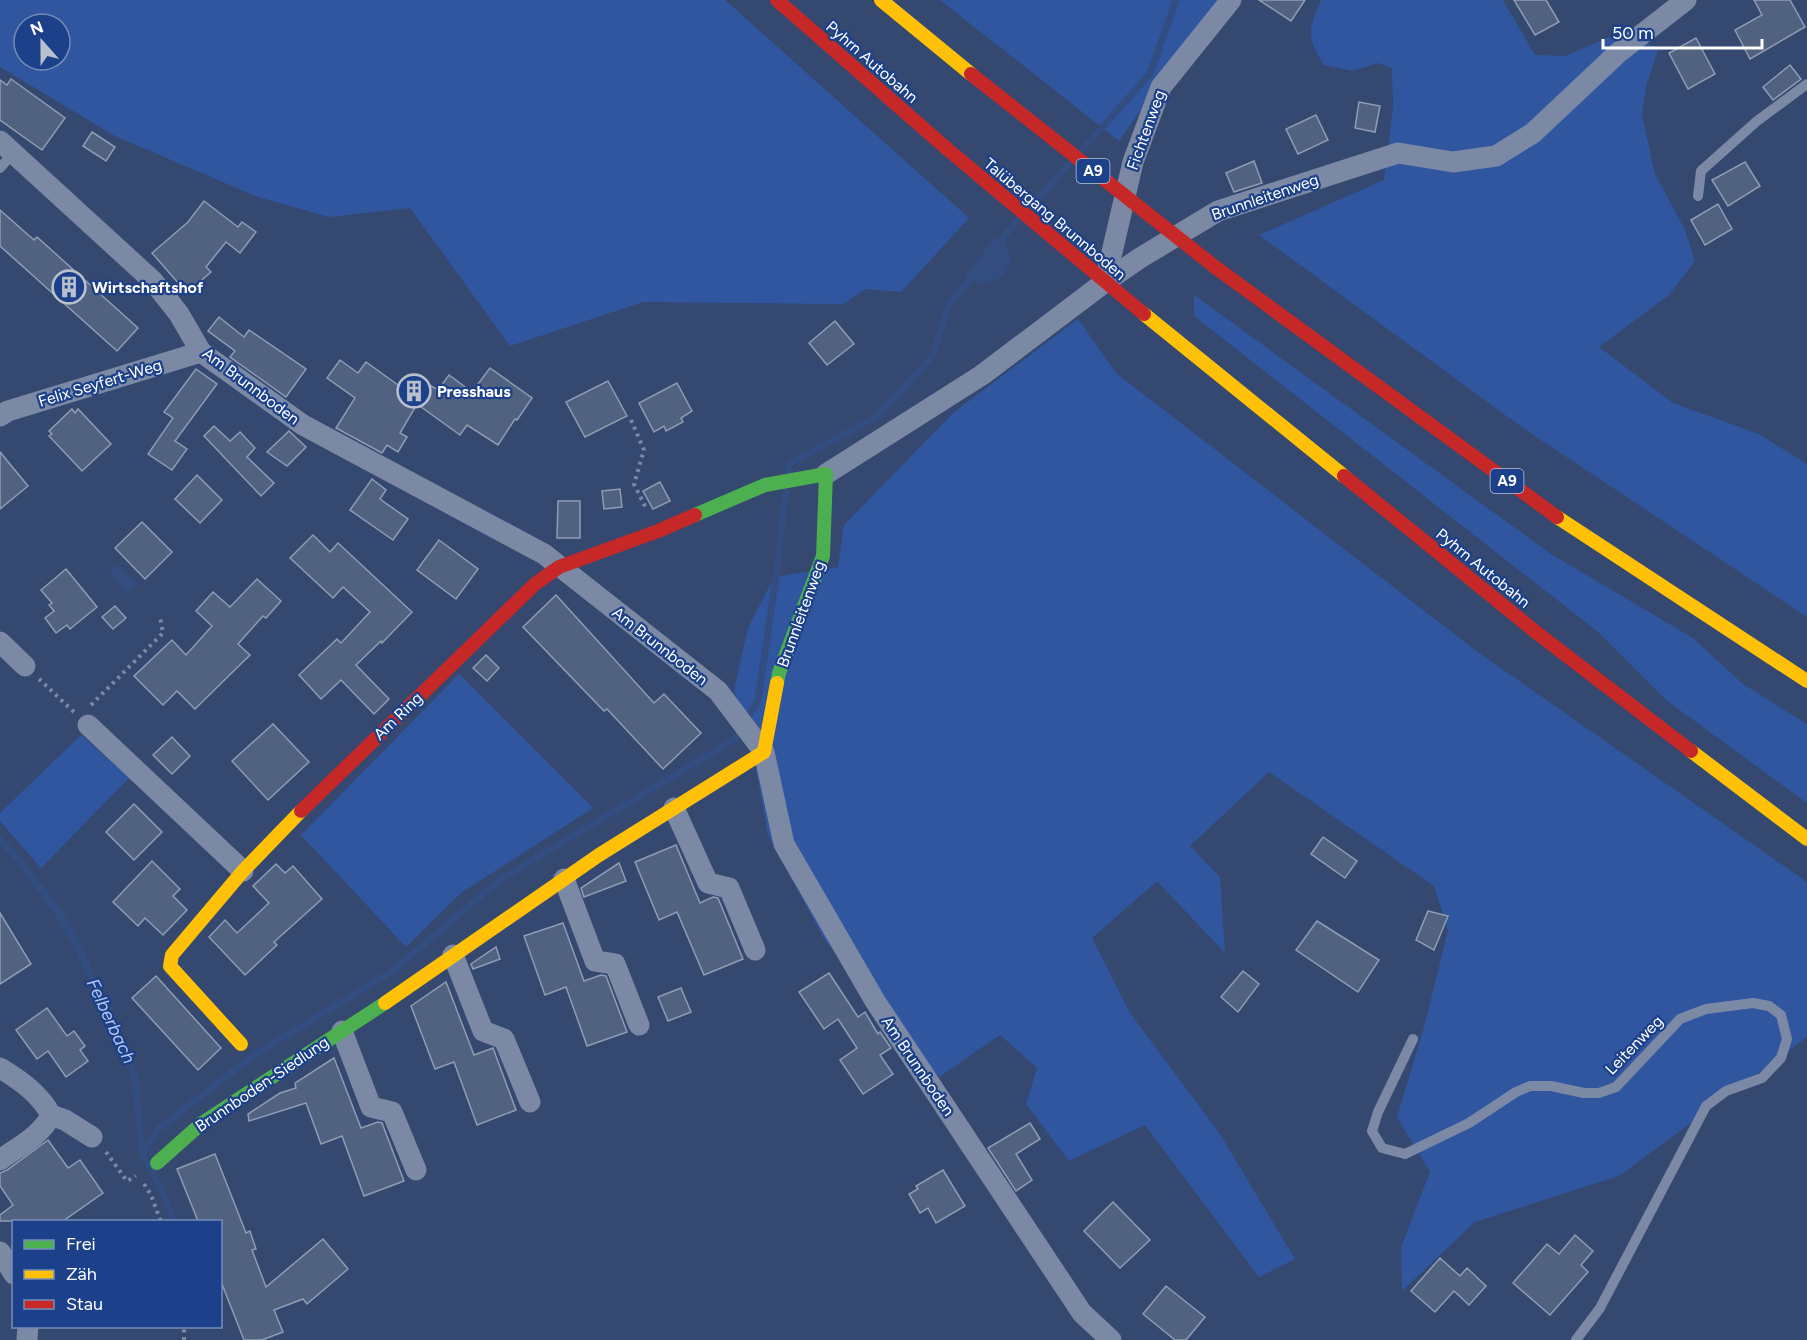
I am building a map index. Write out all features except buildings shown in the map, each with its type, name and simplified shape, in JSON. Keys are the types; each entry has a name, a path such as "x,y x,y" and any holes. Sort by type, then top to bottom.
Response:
{"main road":[{"name":"Pyhrn Autobahn","path":"777,0 946,148"},
{"name":"A9","path":"881,0 970,74 1215,267 1551,513 1807,681"},
{"name":"Talübergang Brunnboden","path":"946,148 1144,314"},
{"name":"Pyhrn Autobahn","path":"1144,314 1537,633 1807,839"},
{"name":"Brunnleitenweg","path":"560,567 653,533 765,485 826,474 823,556 779,673 759,744"},
{"name":"Am Ring","path":"241,1044 170,966 172,955 243,871 338,773 535,584 560,567"},
{"name":"Brunnboden-Siedlung","path":"157,1163 202,1123 342,1031 564,879 674,808 759,744"}],"street":[{"name":"Fichtenweg","path":"1105,282 1133,162 1161,87 1231,0"},
{"name":"Brunnleitenweg","path":"826,474 982,375 1105,282 1218,211 1398,153 1454,162 1496,156 1533,133 1618,52 1686,0"},
{"name":"Am Brunnboden","path":"4,154 153,281 179,314 201,352 303,425 544,554 718,691 759,744 784,844 875,1001 1082,1313 1111,1340"},
{"name":"Felix Seyfert-Weg","path":"0,416 20,407 201,352"},
{"path":"0,642 25,666"},
{"path":"88,725 243,871"},
{"path":"674,808 708,883 729,888 755,950"},
{"path":"564,879 595,961 615,964 639,1025"},
{"path":"453,955 483,1031 504,1039 530,1102"},
{"name":"Brunnboden-Siedlung","path":"342,1031 371,1107 392,1112 416,1170"},
{"path":"0,1068 45,1103 51,1115 65,1120 92,1137"},
{"path":"0,1160 41,1131 51,1115"},
{"path":"0,1252 12,1271"}],"lane":[{"path":"1698,196 1701,171 1757,121 1807,84"},
{"name":"Leitenweg","path":"1413,1039 1378,1112 1372,1131 1382,1148 1405,1154 1469,1123 1516,1092 1530,1086 1551,1086 1584,1093 1599,1093 1616,1087 1680,1019 1706,1009 1753,1003 1769,1006 1781,1015 1787,1039 1781,1058 1762,1078 1726,1091 1707,1106 1600,1308 1576,1340"}],"path":[{"path":"631,420 644,450 634,484 647,511"},
{"path":"88,725 87,709 163,633 160,617"},
{"path":"25,666 88,725"},
{"path":"92,1137 127,1181"},
{"path":"138,1175 151,1195 161,1220"}],"shaded area":[{"path":"0,0 725,0 969,218 901,292 866,289 843,304 643,302 510,346 410,208 329,217 258,197 115,136 0,67"},
{"path":"940,0 1218,0 1119,141"},
{"path":"1321,0 1503,0 1535,55 1565,56 1626,30 1658,50 1647,83 1642,115 1655,174 1685,230 1695,261 1669,295 1599,347 1673,403 1759,434 1807,464 1807,617 1523,428 1259,235 1384,180 1393,107 1392,68 1378,63 1353,71 1324,65 1314,47 1311,33 1313,19"},
{"path":"1194,295 1551,554 1693,638 1743,684 1807,724 1807,803 1666,700 1598,632 1194,316"},
{"path":"1078,319 1116,373 1475,650 1807,882 1807,1037 1619,1176 1475,1222 1402,1291 1401,1247 1430,1172 1397,1117 1424,1027 1448,930 1434,886 1269,772 1190,846 1220,877 1225,953 1157,881 1092,938 1130,1013 1220,1134 1295,1259 1259,1277 1145,1125 1069,1161 1026,1104 1037,1068 1000,1035 939,1077 824,939 768,835 753,752 734,690 748,628 774,577 838,567 844,525 953,413"},
{"path":"459,674 593,808 461,893 406,947 301,835"},
{"path":"81,735 129,778 41,868 0,821 0,813"}],"water":[{"path":"994,238 1006,243 1012,261 1002,277 982,285 965,277"},
{"path":"118,564 137,584 127,592 109,573"},
{"name":"Felberbach","path":"0,835 22,858 65,915 83,948 139,1076 147,1156 167,1194 177,1220 170,1220 162,1197 139,1154 131,1078 120,1047 107,1025 76,951 58,920 18,864 0,846"}],"waterway":[{"path":"1081,151 1150,74 1176,0"},
{"path":"1030,207 1069,164"},
{"path":"995,247 1019,219"},
{"path":"788,472 789,464 876,417 933,356 948,306 975,273"},
{"path":"143,1153 157,1130 254,1055 391,972 501,879 735,739 758,700 786,489"}],"traffic: fast":[{"path":"695,515 765,485 826,474 823,556 777,683"},
{"path":"157,1163 202,1123 385,1003"}],"traffic: slow":[{"path":"881,0 971,74"},
{"path":"1144,314 1344,476"},
{"path":"1557,517 1807,681"},
{"path":"385,1003 599,855 764,752 777,683"},
{"path":"1691,751 1807,839"},
{"path":"241,1044 170,966 172,955 243,871 301,811"}],"traffic: jam":[{"path":"777,0 946,148"},
{"path":"971,74 1215,267"},
{"path":"946,148 1144,314"},
{"path":"1215,267 1557,517"},
{"path":"1344,476 1537,633 1691,751"},
{"path":"301,811 535,584 559,567 695,515"}],"place":[{"name":"Wirtschaftshof","path":"69,287"},
{"name":"Presshaus","path":"414,391"}]}
